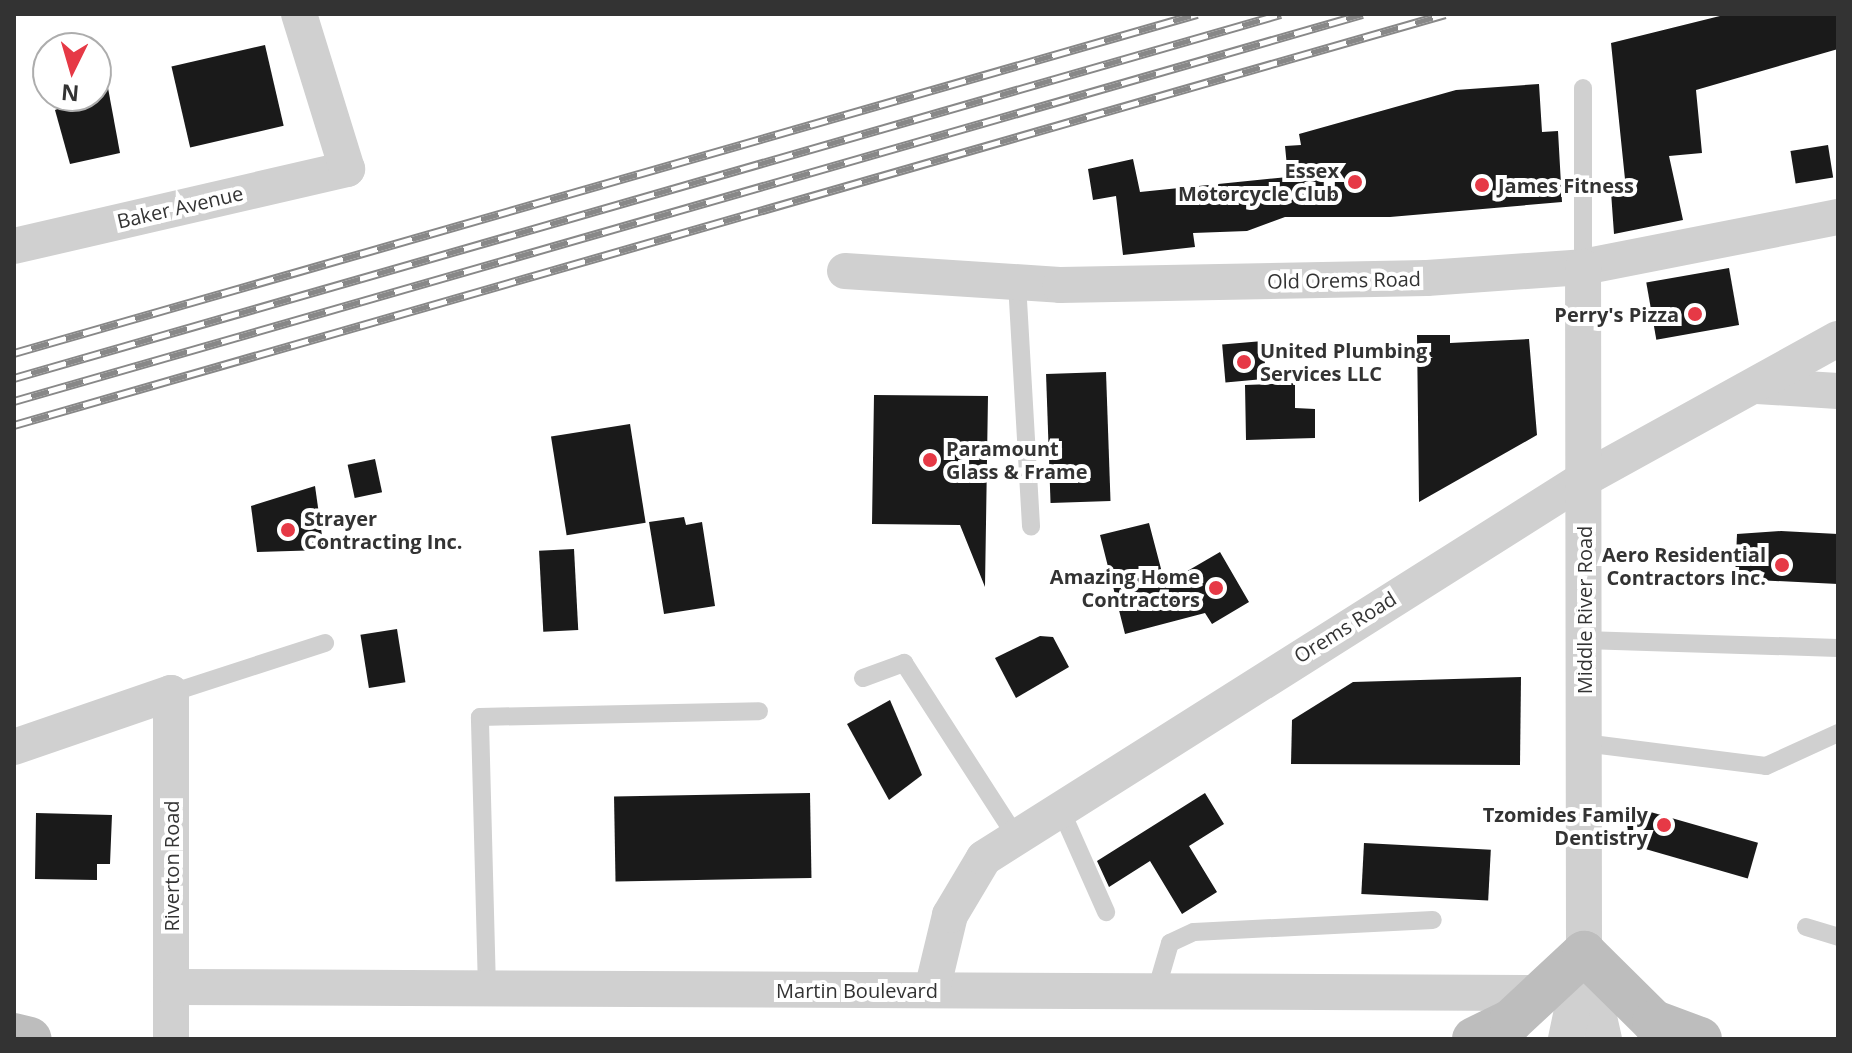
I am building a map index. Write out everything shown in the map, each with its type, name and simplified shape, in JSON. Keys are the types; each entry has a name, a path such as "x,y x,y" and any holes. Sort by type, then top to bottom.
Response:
{"main road":[{"path":"1474,1039 1511,1021 1584,953 1654,1022 1700,1039"},
{"path":"14,1035 30,1039"}],"street":[{"name":"Baker Avenue","path":"14,246 347,169 299,14"},
{"name":"Old Orems Road","path":"845,271 1017,283 1427,278 1583,267 1838,217"},
{"name":"Middle River Road","path":"1566,1039 1584,953 1583,267"},
{"name":"Orems Road","path":"932,990 962,891 984,858 1584,479 1838,339"},
{"path":"1757,386 1838,391"},
{"path":"14,747 171,693"},
{"name":"Riverton Road","path":"171,693 171,1039"},
{"name":"Middle River Road","path":"1584,953 1604,1039"},
{"name":"Martin Boulevard","path":"171,987 1543,993"}],"lane":[{"path":"1583,88 1583,267"},
{"path":"1017,283 1031,527"},
{"path":"1584,640 1838,648"},
{"path":"171,693 325,643"},
{"path":"863,678 904,663 1016,837"},
{"path":"487,989 480,717 759,711"},
{"path":"1584,743 1766,766 1838,733"},
{"path":"1060,808 1106,912"},
{"path":"1156,991 1170,943 1194,932 1433,920"},
{"path":"1806,927 1838,937"}],"building":[{"path":"1728,14 1838,14 1838,49 1696,90 1702,153 1669,156 1683,220 1614,234 1611,192 1626,189 1611,43"},
{"path":"265,45 284,126 190,147 171,67"},
{"path":"1539,84 1542,132 1558,131 1562,202 1390,217 1285,217 1247,231 1193,233 1195,247 1123,255 1116,196 1093,200 1088,169 1133,159 1140,192 1288,177 1285,146 1301,145 1299,134 1456,90"},
{"path":"112,110 120,153 70,164 56,112"},
{"path":"1828,145 1833,178 1796,184 1790,151"},
{"name":"Perry's Pizza","path":"1729,268 1739,325 1656,340 1646,283"},
{"path":"1417,335 1450,335 1450,343 1529,339 1537,435 1419,502"},
{"name":"United Plumbing Services LLC","path":"1263,341 1266,379 1225,382 1222,345"},
{"path":"1106,372 1111,501 1051,503 1046,374"},
{"path":"1295,383 1295,408 1315,409 1315,438 1246,440 1245,385"},
{"name":"Paramount Glass & Frame","path":"874,395 988,396 985,587 960,525 872,524"},
{"path":"630,424 646,523 567,535 551,437"},
{"path":"375,459 382,492 355,498 348,465"},
{"name":"Strayer Contracting Inc.","path":"315,486 324,550 257,552 251,506"},
{"path":"684,517 686,525 702,522 715,606 664,614 649,522"},
{"path":"1149,523 1165,584 1220,552 1249,602 1212,624 1205,613 1125,634 1100,535"},
{"name":"Aero Residential Contractors Inc.","path":"1781,531 1838,534 1838,584 1735,579 1737,534"},
{"path":"574,549 578,630 543,632 539,551"},
{"path":"397,629 405,682 369,688 360,635"},
{"path":"1040,636 1053,637 1069,667 1016,698 995,658"},
{"path":"1521,677 1520,765 1291,764 1292,720 1353,682"},
{"path":"890,700 922,775 889,800 847,724"},
{"path":"810,793 811,878 616,881 614,796"},
{"path":"1205,793 1224,824 1189,846 1217,892 1182,914 1150,861 1109,887 1097,861"},
{"name":"Tzomides Family Dentistry","path":"1633,807 1758,843 1748,878 1623,843"},
{"path":"36,813 112,815 110,864 97,864 97,880 35,879"},
{"path":"1364,843 1491,850 1488,901 1361,894"}],"railway":[{"path":"14,353 1197,14"},
{"path":"14,378 1281,14"},
{"path":"14,401 1363,14"},
{"path":"14,425 1445,14"}],"place":[{"name":"Essex Motorcycle Club","path":"1355,182"},
{"name":"James Fitness","path":"1482,185"},
{"name":"Perry's Pizza","path":"1695,314"},
{"name":"United Plumbing Services LLC","path":"1244,362"},
{"name":"Paramount Glass & Frame","path":"930,460"},
{"name":"Strayer Contracting Inc.","path":"288,530"},
{"name":"Aero Residential Contractors Inc.","path":"1782,565"},
{"name":"Amazing Home Contractors","path":"1216,588"},
{"name":"Tzomides Family Dentistry","path":"1664,825"}]}
